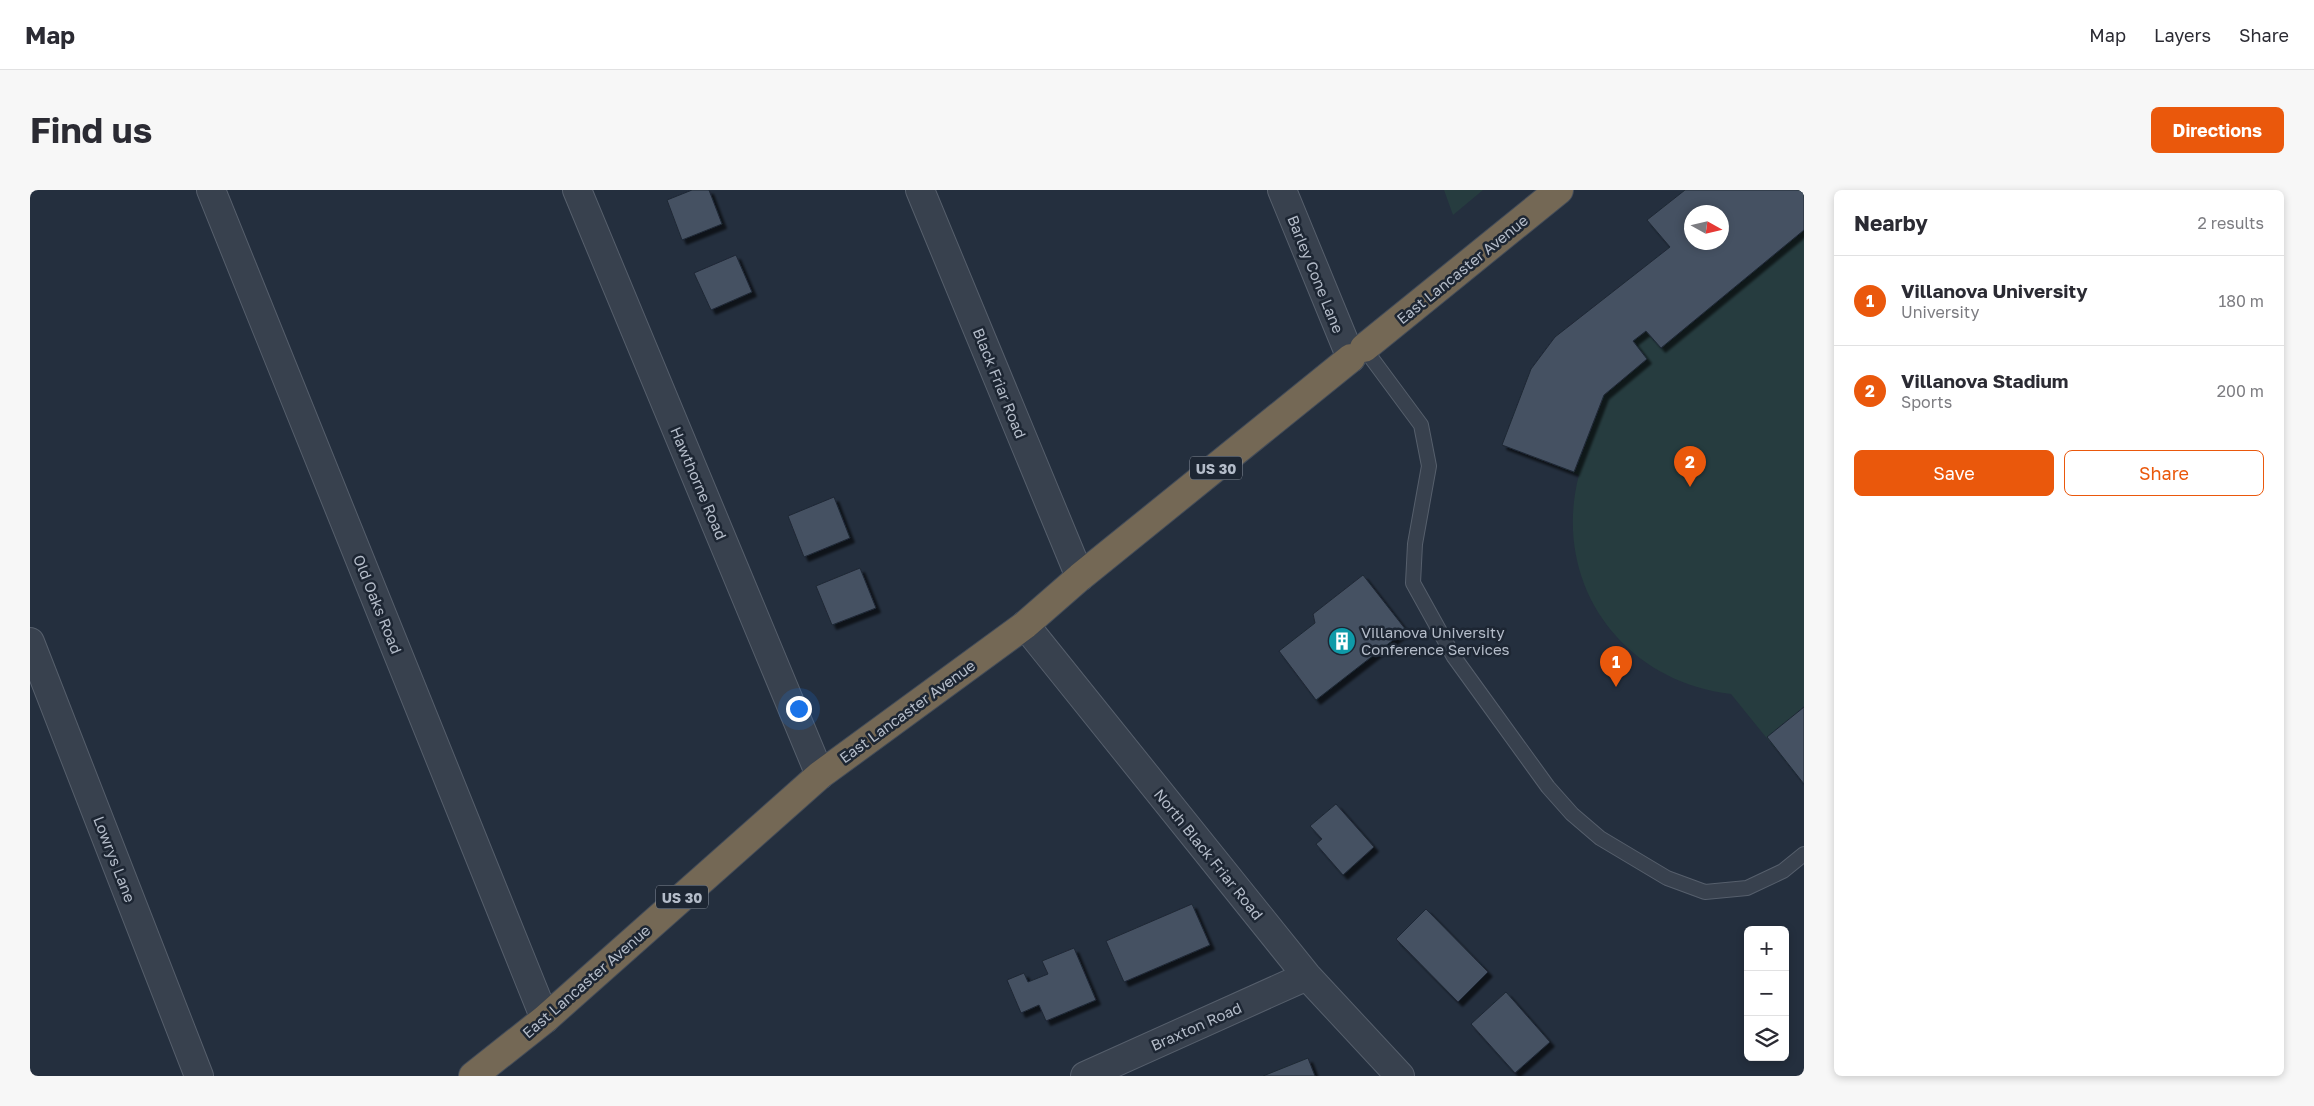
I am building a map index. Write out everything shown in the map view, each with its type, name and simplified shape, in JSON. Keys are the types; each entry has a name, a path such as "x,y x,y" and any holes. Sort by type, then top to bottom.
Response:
{"highway":[{"name":"East Lancaster Avenue","path":"473,1076 544,1019 820,775 1025,625 1080,576 1559,190"}],"street":[{"name":"Old Oaks Road","path":"211,190 544,1019"},
{"name":"Hawthorne Road","path":"577,190 820,775"},
{"name":"Black Friar Road","path":"920,190 1080,576"},
{"name":"Barley Cone Lane","path":"1282,190 1357,353"},
{"name":"North Black Friar Road","path":"1025,625 1307,976 1400,1076"},
{"name":"Lowrys Lane","path":"30,642 199,1076"},
{"name":"Braxton Road","path":"1085,1076 1307,976"}],"lane":[{"path":"1357,353 1421,425 1429,466 1415,544 1413,583 1454,657 1548,787 1572,814 1600,838 1667,878 1705,892 1747,888 1783,871 1804,854"}],"green space":[{"path":"1444,190 1483,190 1453,215"},
{"path":"1685,190 1804,190 1804,784 1731,694 1692,685 1657,669 1627,647 1603,620 1586,588 1575,553 1573,515 1579,475 1502,445 1531,369 1670,247 1647,220"}],"building":[{"path":"692,190 709,190 722,224 682,240 667,200"},
{"path":"1685,190 1804,190 1804,230 1661,348 1646,331 1633,341 1647,359 1604,395 1574,472 1502,445 1531,369 1555,337 1670,247 1647,220"},
{"path":"736,255 752,292 711,310 694,273"},
{"path":"834,497 850,538 804,557 788,516"},
{"path":"860,568 876,608 832,625 816,586"},
{"name":"Villanova University Conference Services","path":"1363,575 1406,630 1316,700 1279,651 1315,623 1313,614"},
{"path":"1804,707 1804,784 1767,737"},
{"path":"1336,804 1374,847 1343,875 1316,844 1322,839 1310,826"},
{"path":"1192,904 1210,945 1124,982 1106,941"},
{"path":"1426,909 1488,972 1458,1002 1396,939"},
{"path":"1074,948 1096,1000 1046,1021 1039,1005 1021,1013 1007,980 1024,973 1028,982 1048,974 1042,961"},
{"path":"1506,992 1550,1042 1515,1073 1471,1024"},
{"path":"1308,1058 1315,1076 1263,1076"}],"place":[{"name":"Villanova Stadium","path":"1690,487"},
{"name":"Villanova University Conference Services","path":"1342,641"},
{"name":"Villanova University","path":"1616,687"}]}
